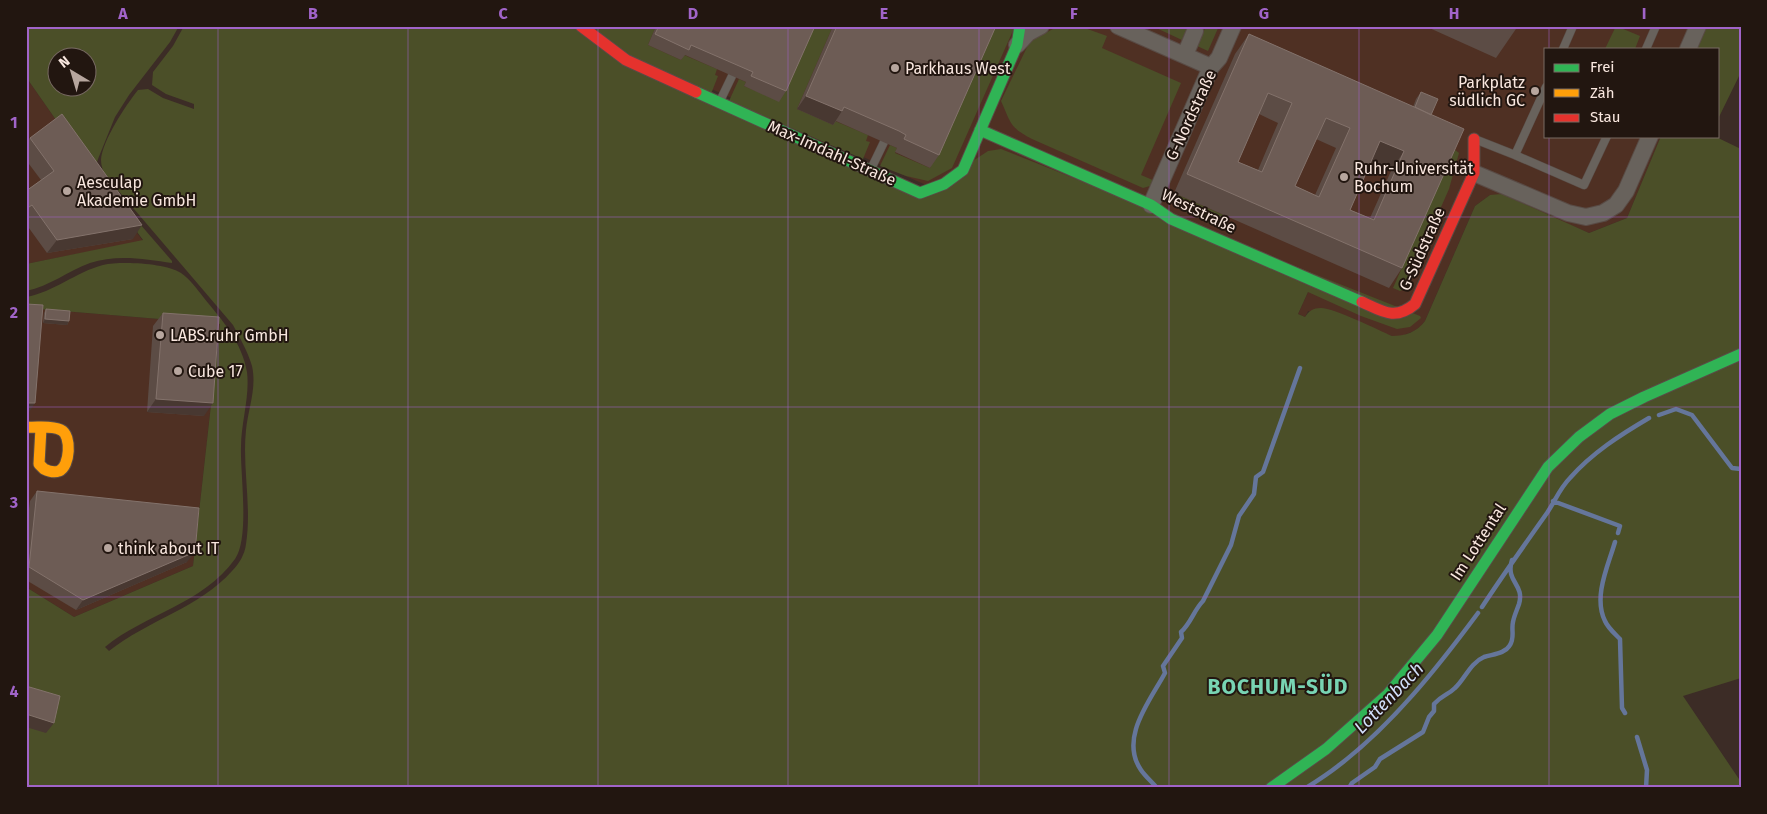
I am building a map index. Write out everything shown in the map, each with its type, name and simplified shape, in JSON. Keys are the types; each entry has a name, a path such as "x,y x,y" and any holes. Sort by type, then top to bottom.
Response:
{"street":[{"name":"Max-Imdahl-Straße","path":"581,26 626,60 920,193 944,184 963,170 1018,45 1028,33 1041,26"},
{"name":"Max-Imdahl-Straße","path":"1018,45 1020,26"},
{"path":"1118,26 1212,67"},
{"path":"1688,48 1698,26"},
{"name":"G-Nordstraße","path":"1150,205 1212,67 1219,58 1232,30"},
{"path":"1184,55 1195,31"},
{"name":"Weststraße","path":"980,130 1150,205 1171,219 1386,313 1397,314 1406,312"},
{"path":"1474,173 1568,214 1586,217 1603,213 1616,205 1626,191 1649,138"},
{"name":"G-Südstraße","path":"1406,312 1415,304 1474,173 1474,139"},
{"name":"Im Lottental","path":"1271,788 1326,749 1388,694 1437,635 1548,467 1579,437 1619,410 1741,354"},
{"path":"26,427 41,428"}],"lane":[{"path":"1563,48 1573,26"},
{"path":"1646,48 1656,26"},
{"path":"719,103 732,76"},
{"path":"1515,155 1544,91"},
{"path":"1474,139 1584,185 1606,138"},
{"path":"870,171 884,142"}],"shaded area":[{"name":"Ruhr-Universität Bochum","path":"643,26 1707,26 1697,48 1544,48 1544,138 1660,138 1627,218 1589,233 1537,211 1512,197 1490,195 1475,206 1425,321 1414,331 1402,336 1392,336 1308,311 1305,317 1298,314 1308,292 946,194 631,53"},
{"name":"Aesculap Akademie GmbH","path":"26,77 91,170 143,241 26,264"},
{"path":"26,308 220,324 193,566 74,617 26,587"}],"green space":[{"path":"26,26 179,26 170,42 129,95 115,117 96,165 101,179 172,263 131,258 100,260 82,266 43,286 26,291 26,264 143,240 26,77"},
{"path":"184,26 656,26 648,45 681,60 684,55 717,69 715,75 718,76 711,94 917,198 988,151 1001,149 1420,316 1421,318 1410,327 1397,329 1361,316 1308,292 1298,314 1305,317 1313,309 1327,309 1392,336 1410,333 1425,321 1475,206 1490,195 1502,194 1589,233 1627,218 1660,138 1718,138 1741,149 1741,678 1683,696 1741,782 1741,788 26,788 26,587 74,617 193,566 220,324 26,308 26,297 46,291 84,272 103,265 121,263 143,264 174,270 190,281 224,323 241,351 247,372 248,381 241,447 243,521 240,549 235,559 207,587 105,647 109,651 124,640 204,595 219,584 235,568 245,548 248,516 245,444 252,398 252,366 244,345 233,325 105,175 101,162 102,152 110,133 138,90 148,89 163,98 194,109 194,104 166,94 152,85 153,72 173,46"},
{"path":"812,26 833,26 797,109 835,121 868,135 866,141 870,142 863,159 729,101 739,79 746,82 744,86 779,101"},
{"path":"993,26 1015,26 952,168 928,181 906,176 880,166 890,145 897,148 895,153 930,168"},
{"path":"1062,26 1079,26 1107,36 1102,48 1181,83 1141,175 1155,181 1150,186 1143,188 1032,139 1015,128 1009,120 1001,101 1030,41"},
{"path":"1152,26 1188,26 1182,40"},
{"path":"1206,26 1219,26 1208,51 1197,46"},
{"path":"1616,26 1640,36 1635,48 1605,48"},
{"path":"1707,26 1741,26 1741,72 1720,115 1720,48 1697,48"},
{"path":"1454,149 1459,153 1449,189 1405,289 1400,291 1393,288"},
{"path":"1174,193 1226,216 1220,228 1179,209 1173,204"}],"building":[{"path":"659,26 815,26 786,91 751,76 753,72 691,45 689,50 655,34"},
{"name":"Parkhaus West","path":"837,26 996,26 939,155 904,139 906,135 899,131 844,107 842,111 806,96"},
{"path":"1249,34 1464,129 1402,268 1187,174","holes":["1268,93 1292,103 1262,172 1238,162","1326,118 1350,128 1319,197 1295,186","1380,141 1404,151 1374,220 1350,210"]},
{"path":"1421,92 1438,99 1431,115 1415,107"},
{"name":"Aesculap Akademie GmbH","path":"62,114 142,225 57,240 32,205 29,207 26,203 26,191 54,171 30,138"},
{"path":"26,304 43,305 35,403 26,403"},
{"path":"46,309 70,311 69,321 45,319"},
{"name":"Cube 17","path":"163,313 219,317 213,403 156,399"},
{"name":"think about IT","path":"37,491 199,508 195,552 83,600 29,567"},
{"path":"26,686 60,696 54,723 26,714"}],"waterway":[{"path":"1157,788 1141,770 1135,758 1133,745 1139,720 1165,673 1163,666 1182,638 1181,632 1203,601 1231,545 1239,516 1254,494 1256,477 1263,472 1300,368"},
{"name":"Lottenbach","path":"1659,415 1676,409 1692,415 1732,468 1741,469"},
{"name":"Lottenbach","path":"1482,607 1547,513 1566,482 1597,453 1649,418"},
{"path":"1553,501 1620,526 1618,533"},
{"path":"1615,542 1603,582 1601,602 1606,624 1620,639 1622,708 1625,713"},
{"name":"Lottenbach","path":"1349,788 1352,783 1375,767 1380,759 1423,732 1429,717 1434,711 1434,704 1455,688 1475,663 1484,657 1502,652 1508,648 1512,639 1513,620 1520,597 1518,587 1511,573 1512,560"},
{"name":"Lottenbach","path":"1306,788 1358,750 1395,714 1447,654 1478,613"},
{"path":"1637,737 1647,770 1646,788"}],"traffic: fast":[{"path":"696,92 920,193 944,184 963,170 1017,45 1020,26"},
{"path":"980,130 1151,205 1171,219 1362,302"},
{"path":"1271,788 1326,749 1388,694 1437,635 1548,467 1579,437 1610,414 1741,354"}],"traffic: slow":[{"path":"26,427 53,428 65,433 68,444 67,458 66,464 59,471 53,472 44,469 39,464 41,428"}],"traffic: jam":[{"path":"581,26 626,60 696,92"},
{"path":"1362,302 1388,313 1401,312 1415,304 1474,173 1474,139"}],"place":[{"name":"Parkhaus West","path":"895,68"},
{"name":"Parkplatz südlich GC","path":"1535,91"},
{"name":"Ruhr-Universität Bochum","path":"1344,177"},
{"name":"Aesculap Akademie GmbH","path":"67,191"},
{"name":"LABS.ruhr GmbH","path":"160,335"},
{"name":"Cube 17","path":"178,371"},
{"name":"think about IT","path":"108,548"}],"district":[{"name":"BOCHUM-SÜD","path":"1278,687"}]}
